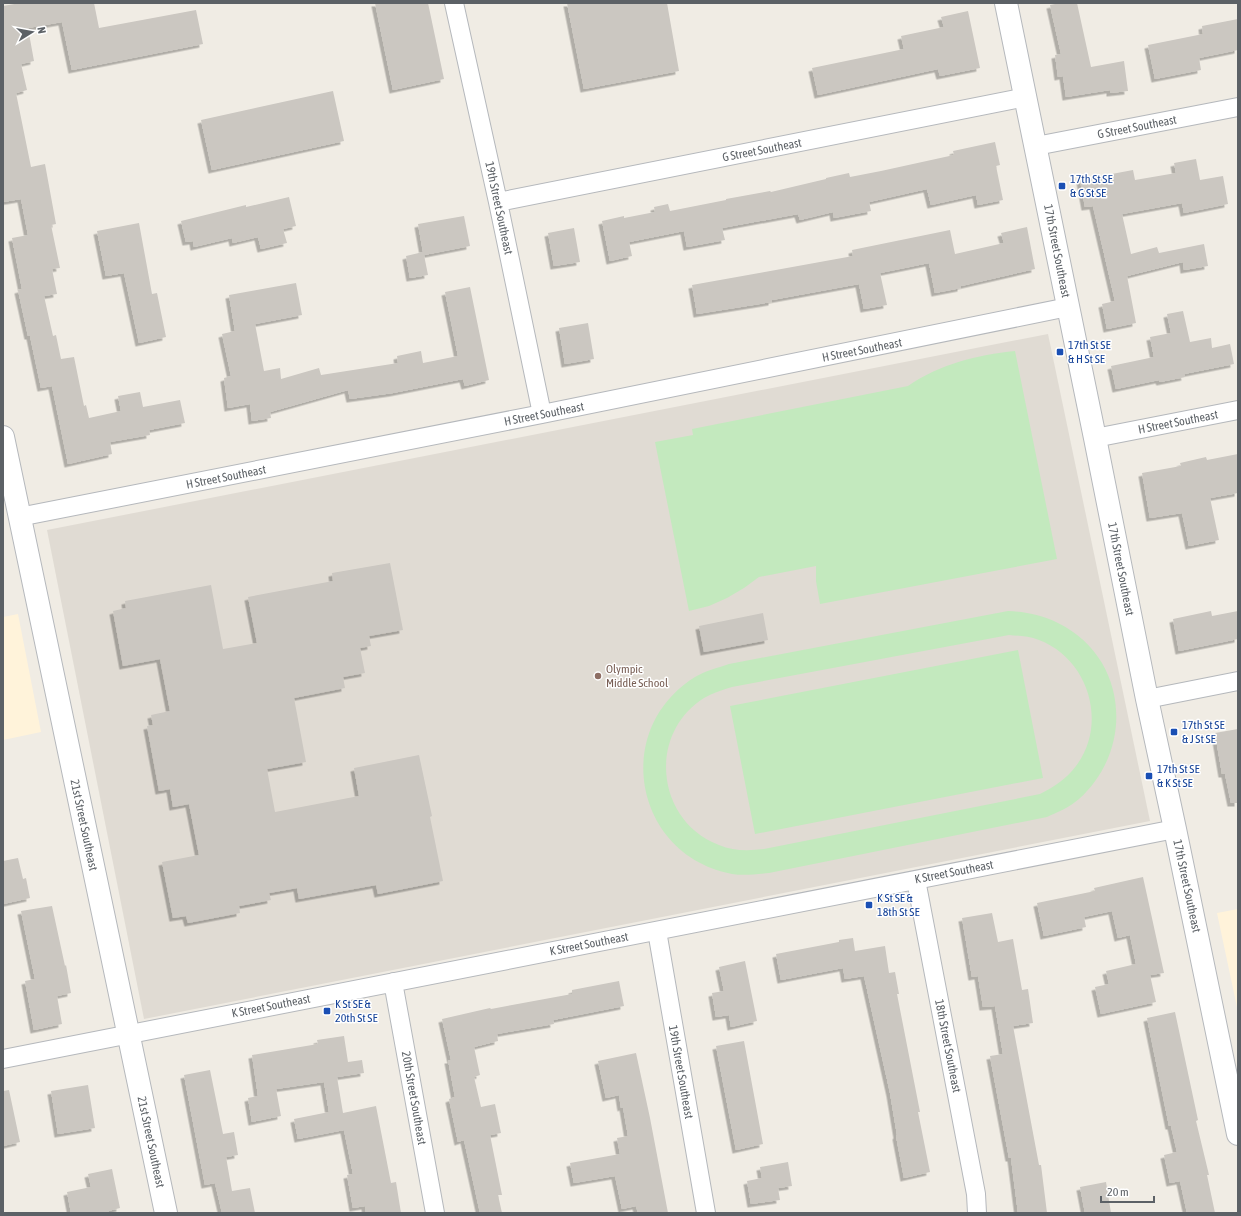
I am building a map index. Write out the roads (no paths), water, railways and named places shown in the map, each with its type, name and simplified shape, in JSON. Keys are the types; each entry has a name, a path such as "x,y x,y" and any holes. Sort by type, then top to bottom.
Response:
{"street":[{"name":"19th Street Southeast","path":"454,3 498,202 542,414"},
{"name":"17th Street Southeast","path":"1006,3 1147,699 1238,1134"},
{"name":"G Street Southeast","path":"498,202 1026,98"},
{"name":"G Street Southeast","path":"1036,146 1238,107"},
{"name":"H Street Southeast","path":"19,517 1068,308"},
{"name":"H Street Southeast","path":"1095,438 1238,410"},
{"name":"21st Street Southeast","path":"3,437 166,1213"},
{"path":"1147,699 1238,681"},
{"name":"K Street Southeast","path":"3,1059 1175,829"},
{"name":"18th Street Southeast","path":"916,880 976,1194 977,1213"},
{"name":"19th Street Southeast","path":"657,931 706,1213"},
{"name":"20th Street Southeast","path":"393,982 435,1213"}],"place":[{"name":"17th St SE & G St SE","path":"1062,186"},
{"name":"17th St SE & H St SE","path":"1060,352"},
{"name":"Olympic Middle School","path":"598,676"},
{"name":"17th St SE & J St SE","path":"1174,732"},
{"name":"17th St SE & K St SE","path":"1149,776"},
{"name":"K St SE & 18th St SE","path":"869,905"},
{"name":"K St SE & 20th St SE","path":"327,1011"}]}
